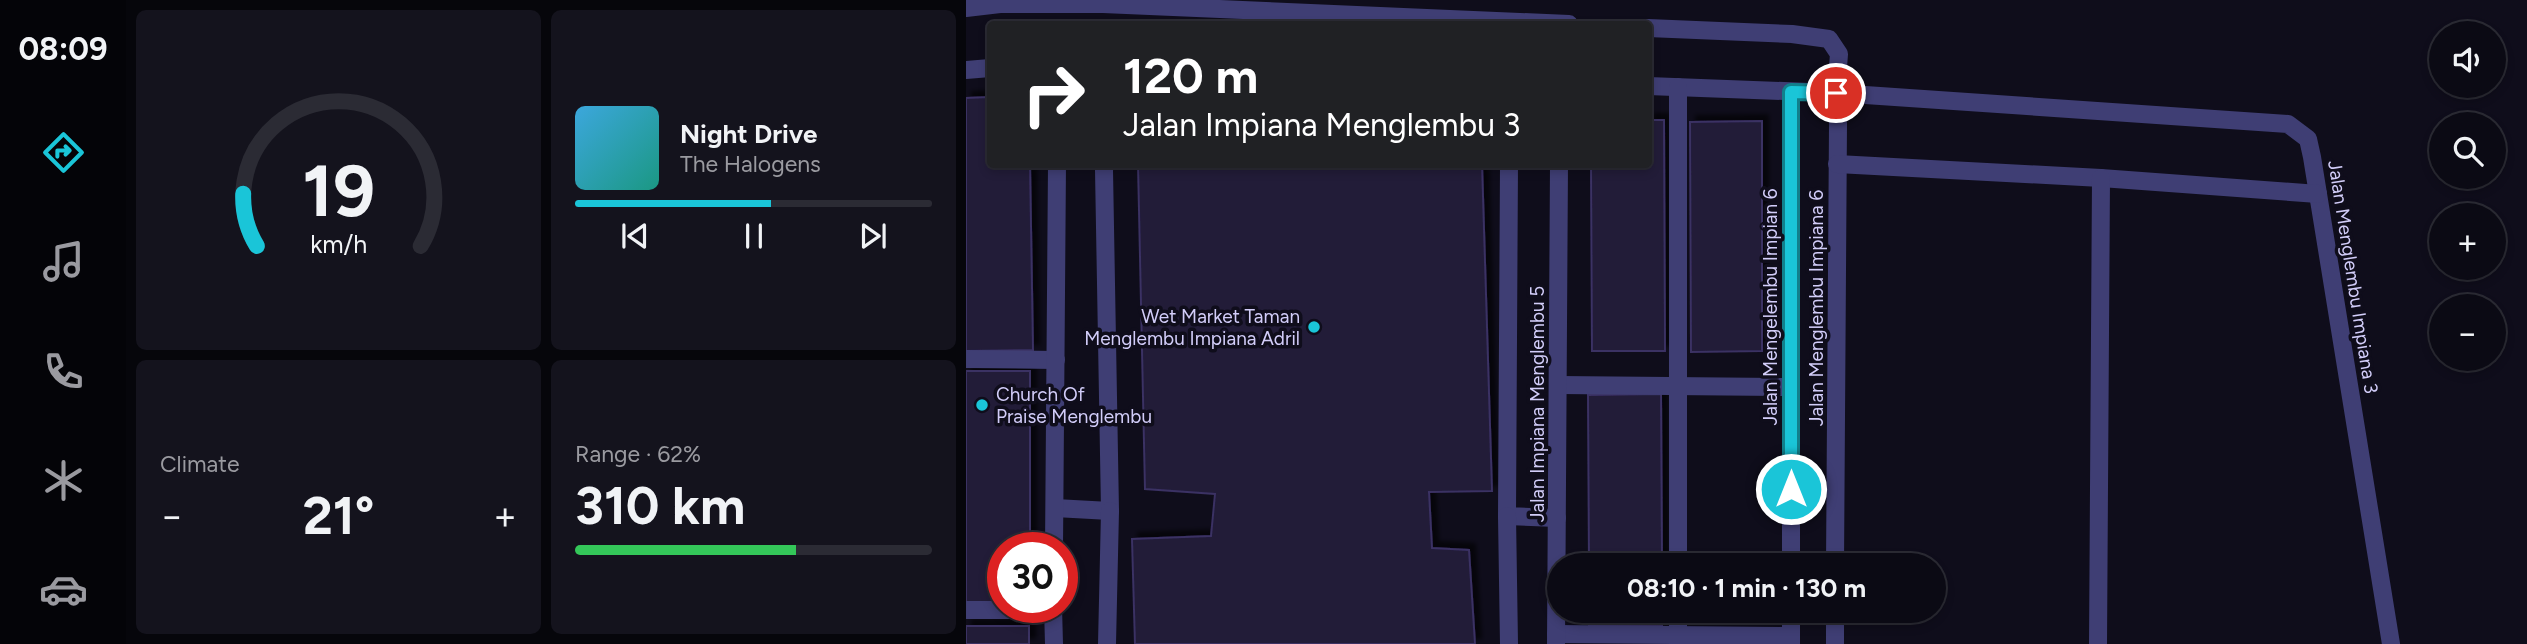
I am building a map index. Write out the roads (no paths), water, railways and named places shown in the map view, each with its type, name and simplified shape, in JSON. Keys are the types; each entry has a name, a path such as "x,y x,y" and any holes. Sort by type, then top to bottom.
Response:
{"street":[{"path":"966,8 1000,4 1104,2 1500,21"},
{"name":"Jalan Menglembu Impiana 6","path":"1652,28 1792,34 1829,39 1839,54 1836,93 1835,553"},
{"path":"966,70 987,68"},
{"name":"Jalan Menglembu Impiana 3","path":"1652,86 1836,93 2288,124 2308,139 2390,644"},
{"path":"1678,88 1678,553"},
{"name":"Jalan Mengelembu Impian 6","path":"1791,92 1791,553"},
{"path":"1837,164 2101,178 2318,194"},
{"path":"1054,532 1057,168"},
{"path":"1104,168 1110,511 1107,644"},
{"path":"1508,168 1509,644"},
{"name":"Jalan Impiana Menglembu 5","path":"1556,639 1559,168"},
{"path":"2098,644 2101,178"},
{"path":"966,359 1056,360"},
{"path":"1559,385 1791,387"},
{"path":"1055,508 1110,511"},
{"path":"1507,516 1557,518"},
{"path":"966,610 987,610"},
{"path":"1053,623 1054,644"},
{"path":"1835,623 1835,644"},
{"path":"1556,639 1791,640"}],"place":[{"name":"Wet Market Taman Menglembu Impiana Adril","path":"1314,327"},
{"name":"Church Of Praise Menglembu","path":"982,405"}]}
